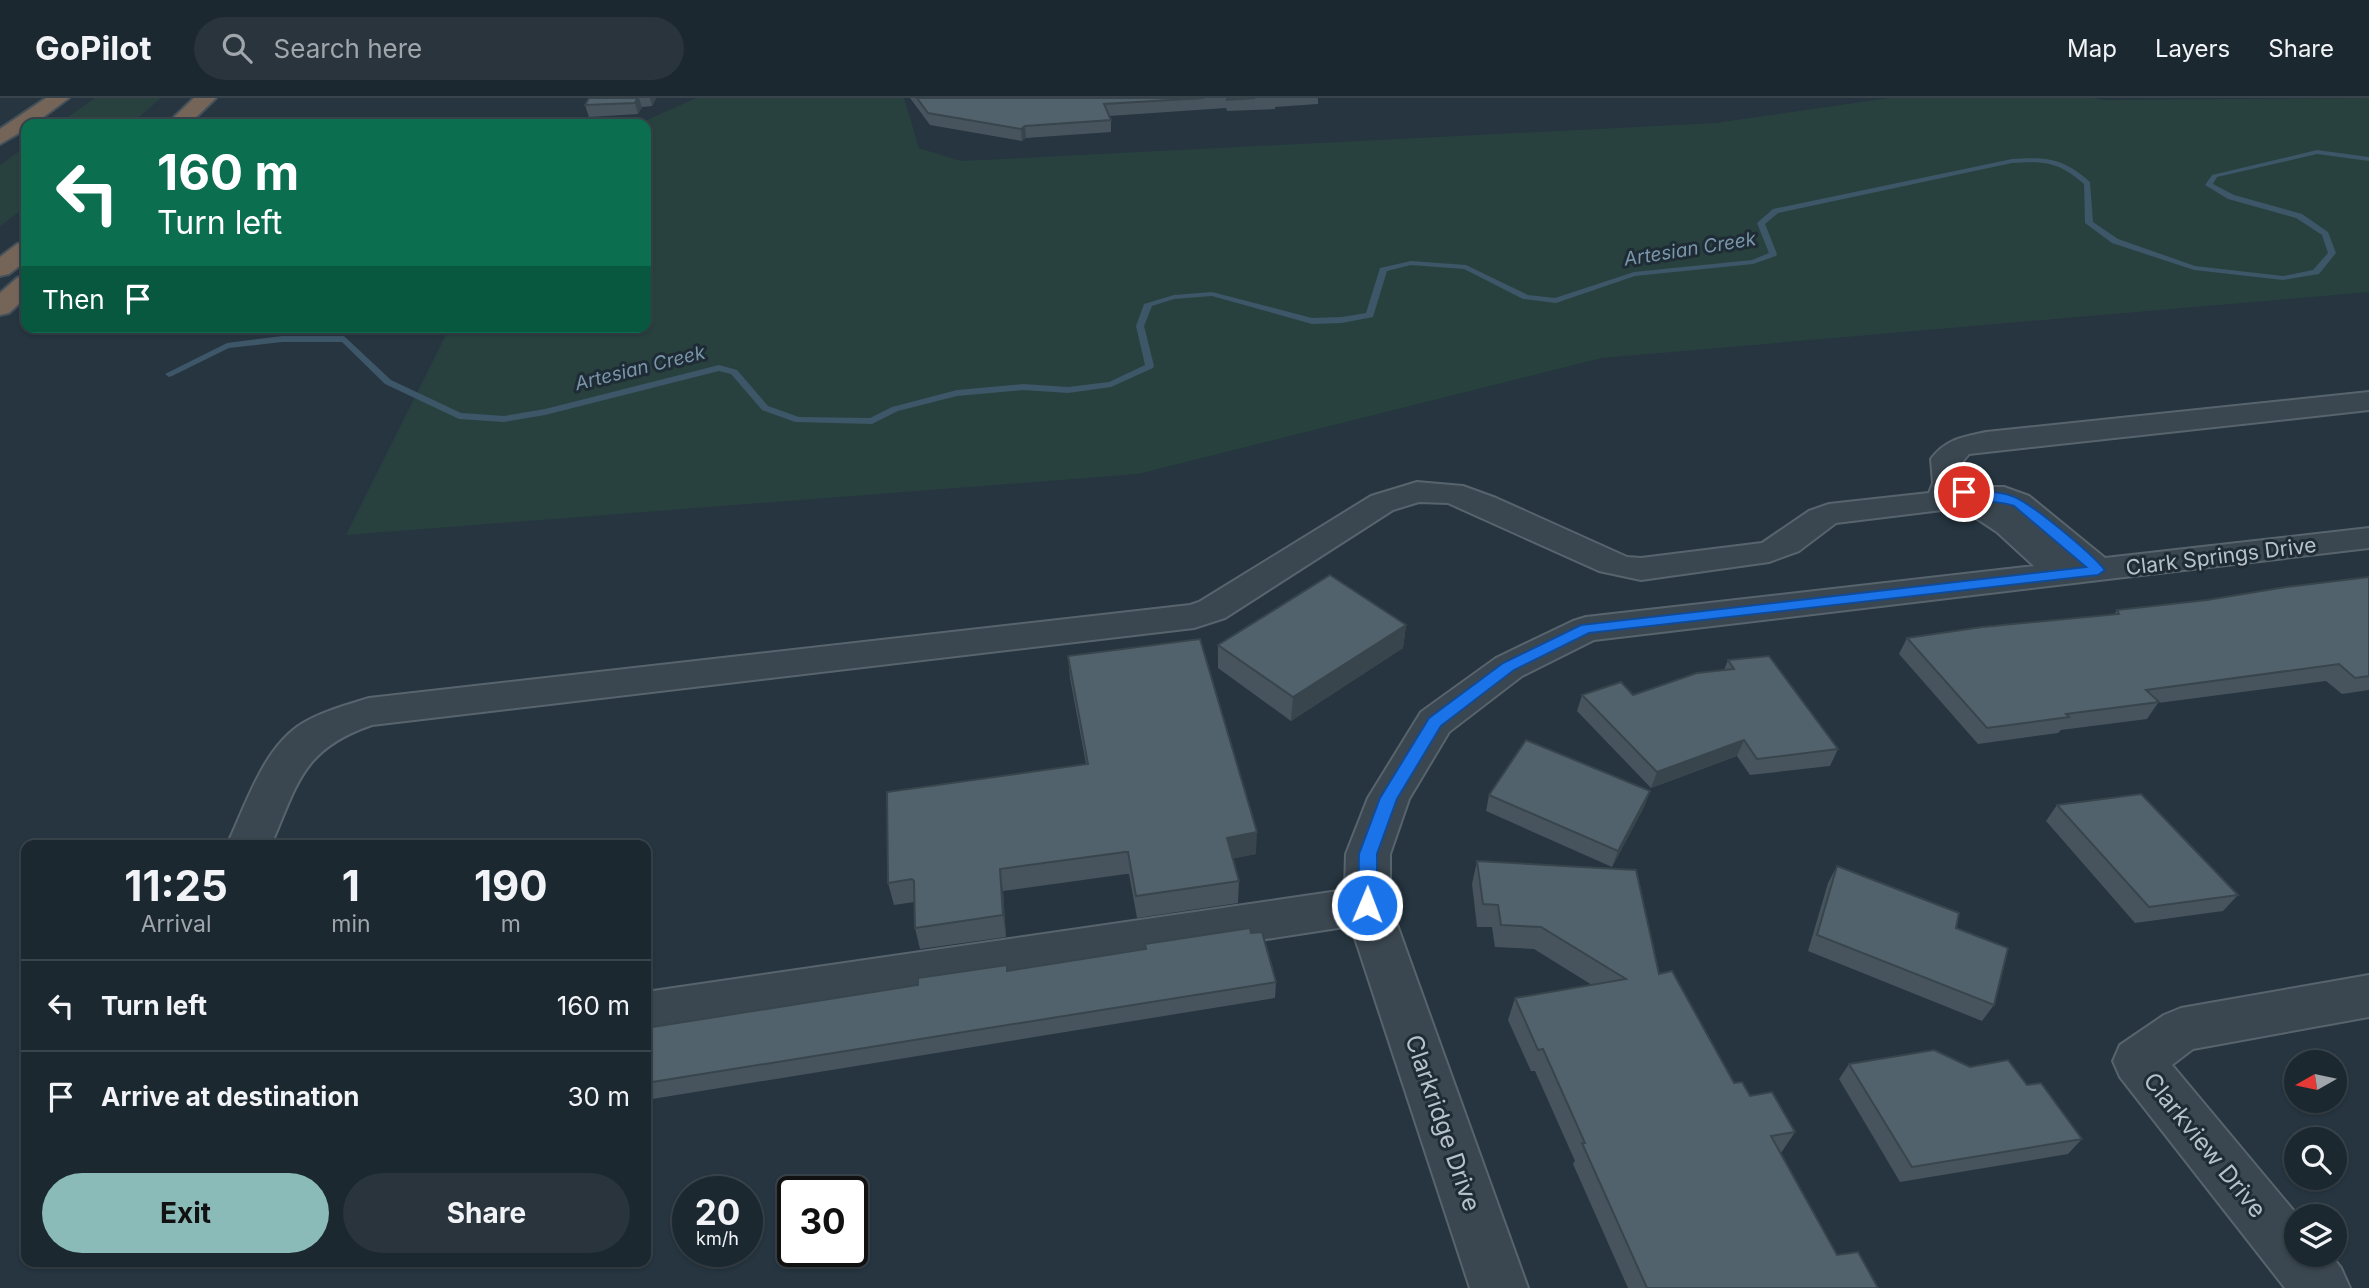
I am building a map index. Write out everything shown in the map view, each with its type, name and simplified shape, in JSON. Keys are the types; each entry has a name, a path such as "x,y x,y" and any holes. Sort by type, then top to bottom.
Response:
{"highway":[{"path":"28,119 59,98"},
{"path":"183,119 206,98"},
{"path":"199,119 216,98"},
{"path":"0,138 21,124"},
{"path":"0,269 21,253"},
{"path":"0,307 21,288"}],"street":[{"path":"1964,492 1947,459 1959,447 1986,441 2369,401"},
{"path":"251,840 281,779 302,745 331,724 369,712 1194,616 1212,610 1382,503 1417,492 1452,493 1485,505 1611,564 1641,569 1769,552 1789,545 1814,520 1829,514 1927,505 1939,502 1946,496 1964,492 2004,497 2018,503 2080,572"},
{"name":"Clark Springs Drive","path":"1386,958 1367,905 1368,854 1389,798 1435,722 1509,667 1586,629 2369,538"},
{"path":"651,1012 1367,905"},
{"name":"Clarkridge Drive","path":"1386,958 1499,1288"},
{"name":"Clarkview Drive","path":"2321,1288 2138,1061 2180,1030 2369,996"}],"green space":[{"path":"95,98 161,98 137,119 65,119"},
{"path":"696,98 904,98 919,148 961,161 1715,123 1889,98 2369,98 2369,292 1602,358 1138,474 346,535 447,333 651,333 649,119"},
{"path":"21,150 21,211 0,226 0,165"}],"building":[{"path":"589,98 637,98 635,103 585,105"},
{"path":"917,98 1204,98 1104,104 1111,120 1025,126 1021,129 928,113"},
{"path":"1330,575 1406,625 1293,697 1218,645"},
{"path":"2369,577 2369,676 2355,678 2339,664 2146,690 2159,702 1987,728 1907,638 1982,627 2119,614 2117,610"},
{"path":"1200,639 1257,832 1227,838 1239,881 1136,896 1128,852 1000,869 1003,915 915,928 914,881 912,879 888,883 887,792 1088,764 1068,656"},
{"path":"1769,656 1838,749 1757,759 1744,740 1657,772 1582,695 1621,682 1633,695 1697,673 1734,669 1728,660"},
{"path":"1526,740 1650,791 1618,851 1489,795"},
{"path":"2141,794 2238,895 2149,907 2057,805"},
{"path":"1477,861 1636,870 1659,974 1672,971 1734,1083 1742,1082 1750,1096 1772,1092 1795,1132 1771,1136 1837,1255 1858,1252 1878,1288 1647,1288 1543,1049 1538,1050 1515,998 1626,979 1541,927 1501,925 1498,905 1483,904"},
{"path":"1837,866 1959,913 1956,928 2008,948 1994,1005 1817,935"},
{"path":"1250,928 1251,933 1262,932 1276,982 651,1082 651,1027 918,985 918,978 1007,965 1007,971 1146,949 1145,944"},
{"path":"1934,1050 1970,1067 2008,1060 2027,1085 2041,1083 2082,1139 1912,1167 1849,1064"}],"waterway":[{"name":"Artesian Creek","path":"169,374 227,346 282,339 344,339 388,382 459,416 504,419 545,412 719,368 734,372 765,408 798,420 872,421 895,409 957,393 1023,387 1068,390 1111,384 1150,366 1140,326 1148,304 1174,297 1212,294 1312,321 1342,320 1370,315 1383,270 1411,263 1466,267 1526,297 1556,301 1634,274 1753,262 1773,254 1761,223 1776,211 2012,161 2045,160 2069,168 2088,183 2089,223 2115,241 2194,268 2283,278 2316,272 2332,253 2325,234 2299,216 2231,197 2209,185 2214,176 2317,152 2369,159"}],"route":[{"path":"1367,905 1368,854 1389,798 1435,722 1509,667 1586,629 2098,570 2018,503 2004,497 1979,497 1964,492"}]}
